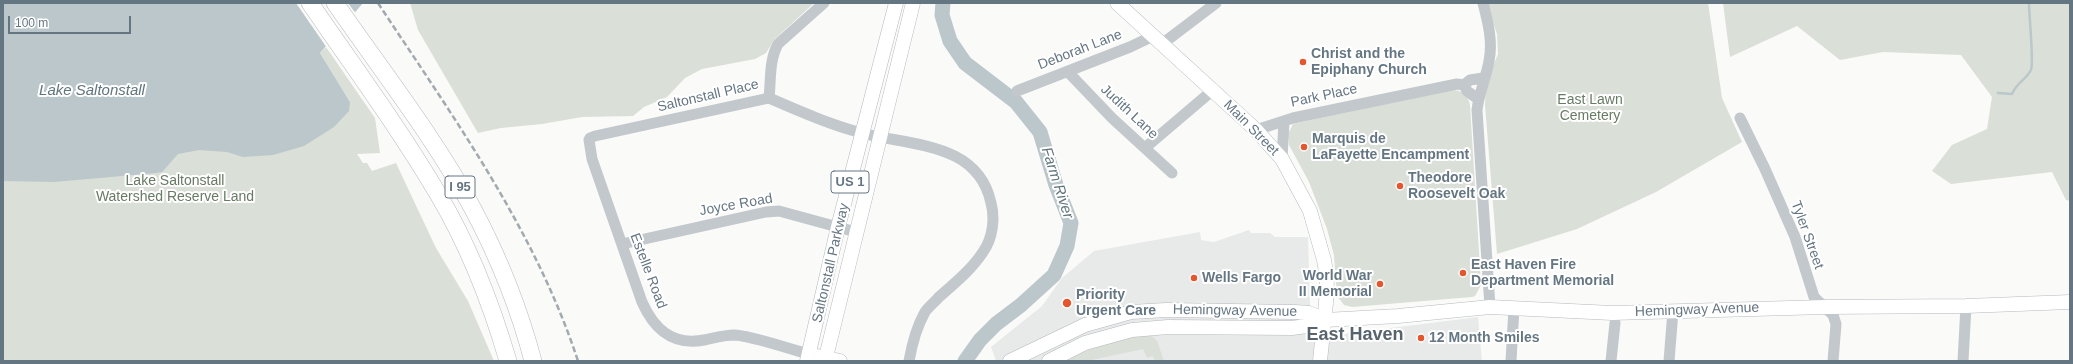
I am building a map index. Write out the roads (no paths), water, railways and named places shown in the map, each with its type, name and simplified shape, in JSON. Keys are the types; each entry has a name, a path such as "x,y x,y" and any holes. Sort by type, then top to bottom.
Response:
{"highway":[{"name":"I 95","path":"310,3 423,169 453,221 482,283 508,361"},
{"name":"I 95","path":"335,3 441,157 472,208 510,290 533,361"}],"main road":[{"name":"Saltonstall Parkway","path":"808,358 838,227 896,3"},
{"name":"Saltonstall Parkway","path":"825,359 913,3"},
{"name":"Main Street","path":"1117,3 1256,130 1282,159 1310,211 1324,260 1327,278 1325,320 1320,361"},
{"name":"Hemingway Avenue","path":"1049,361 1085,343 1132,330 1168,327 1292,328 1314,325 1325,320 1490,307 1572,312 1966,306 2070,302"},
{"name":"Hemingway Avenue","path":"1010,361 1098,320 1131,312 1166,310 1295,312 1309,313 1325,320"},
{"path":"1166,310 1168,327"},
{"path":"808,358 840,361"}],"street":[{"name":"Saltonstall Place","path":"589,140 595,136 769,98 774,51 778,44 824,3"},
{"name":"Deborah Lane","path":"1017,91 1130,47 1157,40 1216,3"},
{"path":"1483,3 1490,44 1489,60 1478,99 1478,110 1490,307"},
{"name":"Judith Lane","path":"1068,72 1112,118 1146,147 1172,173"},
{"name":"Park Place","path":"1256,130 1284,120 1398,95 1457,84 1464,85 1470,80 1483,78"},
{"path":"1464,85 1467,91 1478,99"},
{"path":"1146,147 1213,90"},
{"path":"769,98 817,118 863,134 881,136 950,153 968,164 981,176 990,195 993,211 991,233 985,249 977,262 925,311 914,336 909,361"},
{"name":"Tyler Street","path":"1740,118 1765,168 1795,237 1814,297 1833,315 1836,324 1833,361"},
{"name":"Park Place","path":"1282,159 1284,120"},
{"name":"Estelle Road","path":"589,140 592,159 648,316 657,327 668,335 681,341 693,342 736,335 808,358"},
{"name":"Joyce Road","path":"622,244 766,212 779,211 856,232"},
{"path":"1963,361 1966,306"},
{"path":"1511,361 1514,308"},
{"path":"1669,361 1673,311"},
{"path":"1612,361 1615,323"}],"water":[{"name":"Lake Saltonstall","path":"3,3 363,3 320,53 350,102 349,111 334,127 304,146 273,155 243,157 227,152 199,150 178,154 162,172 156,173 54,182 3,181"}],"waterway":[{"name":"Farm River","path":"943,3 942,15 950,41 965,63 1016,102 1040,132 1056,185 1071,223 1067,246 1054,275 1021,305 996,324 980,340 965,361"},
{"path":"1998,93 2012,94 2016,87 2031,70 2032,48 2029,3"}],"railway":[{"path":"378,3 463,132 516,220 560,313 578,361"}],"place":[{"name":"Christ and the Epiphany Church","path":"1303,62"},
{"name":"Marquis de LaFayette Encampment","path":"1304,147"},
{"name":"Theodore Roosevelt Oak","path":"1400,186"},
{"name":"East Haven Fire Department Memorial","path":"1463,273"},
{"name":"Wells Fargo","path":"1194,278"},
{"name":"World War II Memorial","path":"1380,284"},
{"name":"Priority Urgent Care","path":"1067,303"},
{"name":"12 Month Smiles","path":"1421,338"}],"district":[{"name":"East Haven","path":"1355,335"}],"park label":[{"name":"East Lawn Cemetery","path":"1590,108"},
{"name":"Lake Saltonstall Watershed Reserve Land","path":"175,190"}]}
